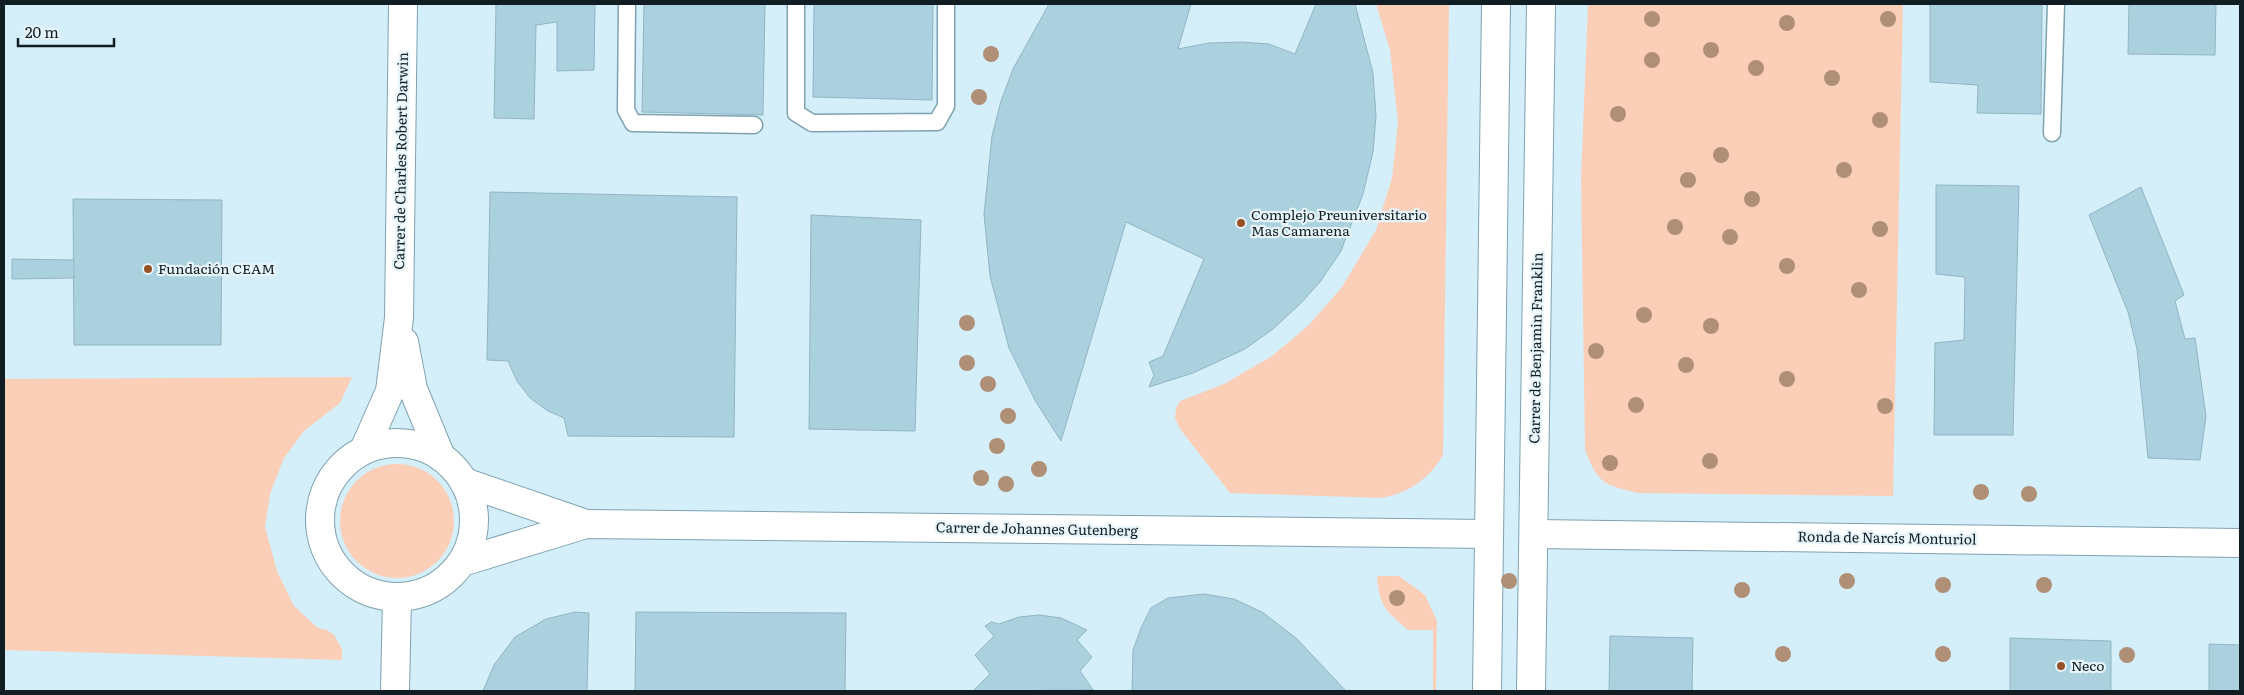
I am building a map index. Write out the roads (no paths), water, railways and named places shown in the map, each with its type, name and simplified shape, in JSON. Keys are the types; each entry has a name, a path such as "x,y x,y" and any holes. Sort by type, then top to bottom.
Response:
{"street":[{"name":"Carrer de Charles Robert Darwin","path":"364,450 390,391 399,318 403,4"},
{"path":"1487,691 1496,4"},
{"name":"Carrer de Benjamin Franklin","path":"1531,691 1541,4"},
{"name":"Carrer de Charles Robert Darwin","path":"399,318 413,389 441,457"},
{"path":"403,443 423,448 441,457 454,468 464,482 472,502 474,522 471,543 462,562 445,582 422,594 397,598 371,593 348,581 331,561 321,537 320,511 327,486 342,465 364,450 383,444 403,443"},
{"name":"Carrer de Johannes Gutenberg","path":"464,482 586,524"},
{"name":"Carrer de Johannes Gutenberg","path":"462,562 586,524 1489,534"},
{"name":"Ronda de Narcís Monturiol","path":"1534,534 2240,542"},
{"path":"395,691 397,598"}],"lane":[{"path":"627,4 626,110 633,123 754,125"},
{"path":"796,4 796,113 812,123 938,122 946,106 946,4"},
{"path":"2052,133 2056,4"}],"place":[{"name":"Complejo Preuniversitario Mas Camarena","path":"1241,223"},
{"name":"Fundación CEAM","path":"148,269"},
{"name":"Neco","path":"2061,666"}]}
